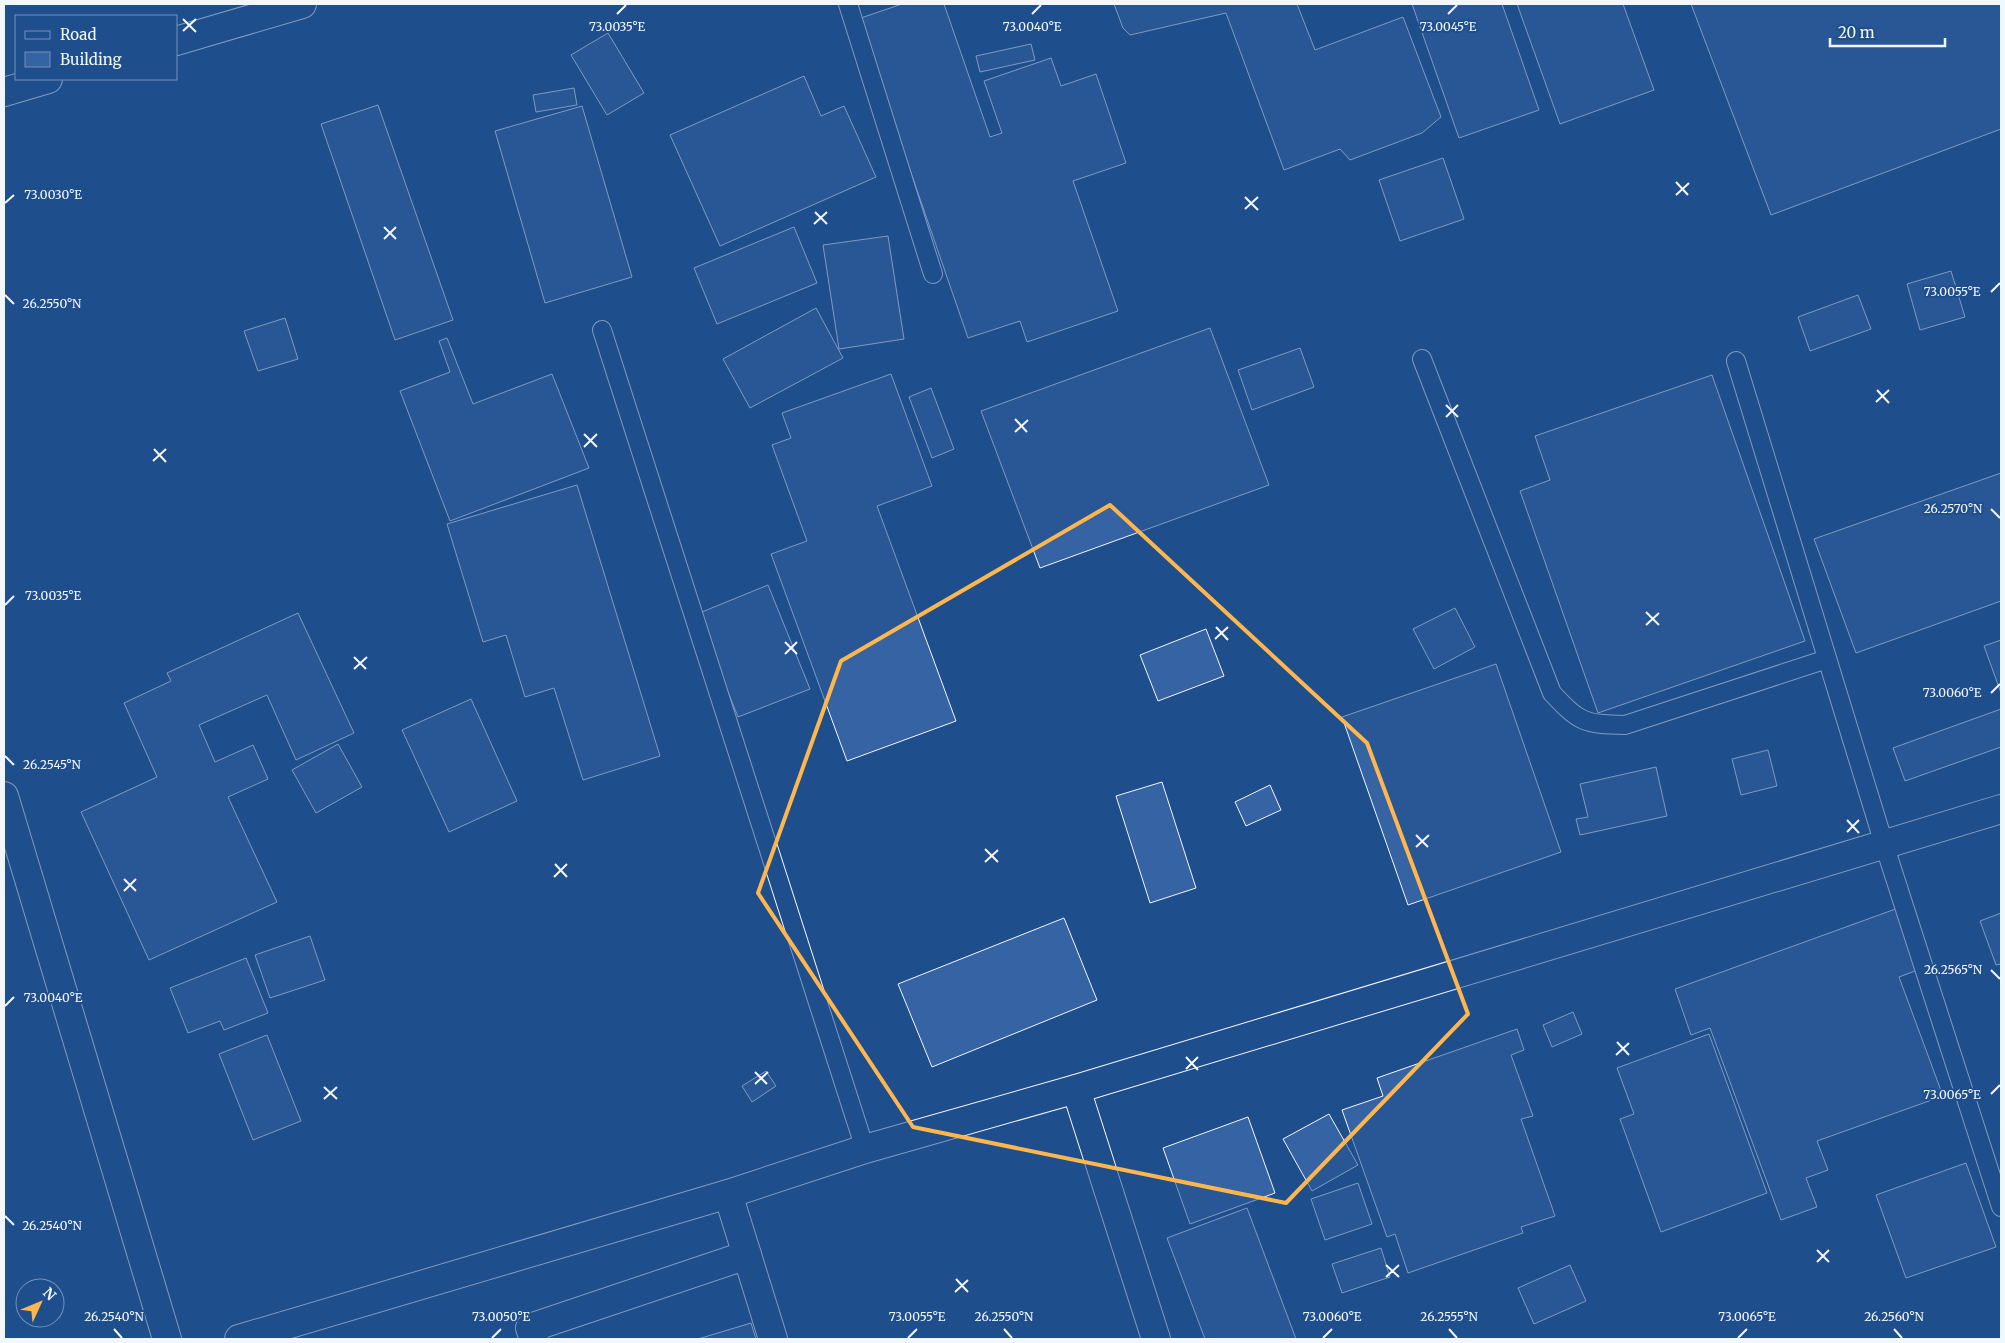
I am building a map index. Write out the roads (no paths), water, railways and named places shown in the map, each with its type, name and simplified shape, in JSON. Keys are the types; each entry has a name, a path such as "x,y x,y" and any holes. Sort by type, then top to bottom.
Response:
{"street":[{"path":"178,40 302,4"},
{"path":"4,92 45,80"},
{"path":"4,796 167,1339"},
{"path":"239,1339 728,1194 866,1149 1076,1089 2001,809"},
{"path":"1076,1089 1156,1339"},
{"path":"728,1194 773,1339"},
{"path":"534,1339 530,1328 747,1255"}],"lane":[{"path":"848,4 933,274"},
{"path":"602,330 866,1149"},
{"path":"1422,359 1552,693 1573,715 1594,724 1625,725 1827,658"},
{"path":"1736,361 1884,844 2001,1206"}]}
